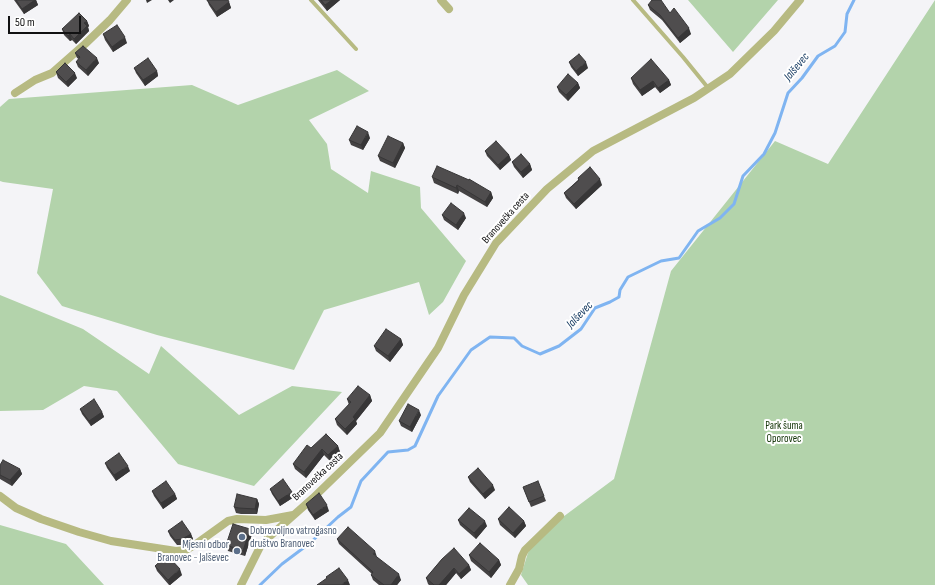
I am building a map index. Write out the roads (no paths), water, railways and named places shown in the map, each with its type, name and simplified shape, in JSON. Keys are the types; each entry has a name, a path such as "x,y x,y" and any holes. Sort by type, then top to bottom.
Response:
{"street":[{"path":"15,92 35,80 52,73 110,20 127,0"},
{"path":"441,0 449,9"},
{"name":"Branovečka cesta","path":"241,585 262,545 269,537 313,498 380,433 438,348 464,295 496,243 547,189 593,151 694,98 730,74 774,31 800,0"},
{"name":"Branovečka cesta","path":"0,496 16,508 41,519 92,536 111,541 176,550 186,550 228,521 237,519 266,520 293,516"},
{"path":"510,585 519,569 525,550 560,516"}],"lane":[{"path":"311,0 356,49"},
{"path":"633,0 683,57 708,89"}],"waterway":[{"name":"Jalševec","path":"260,585 282,564 310,543 351,507 361,481 388,452 408,450 415,446 438,396 471,350 490,337 514,338 522,346 540,354 559,346 581,329 595,308 619,297 620,290 628,277 661,261 679,258 698,231 720,218 734,204 743,176 764,154 775,133 788,93 802,78 818,56 835,46 845,32 847,14 854,0"}],"place":[{"name":"Dobrovoljno vatrogasno društvo Branovec","path":"242,537"},
{"name":"Mjesni odbor Branovec - Jalševec","path":"237,551"}],"park label":[{"name":"Park šuma Oporovec","path":"784,432"}]}
